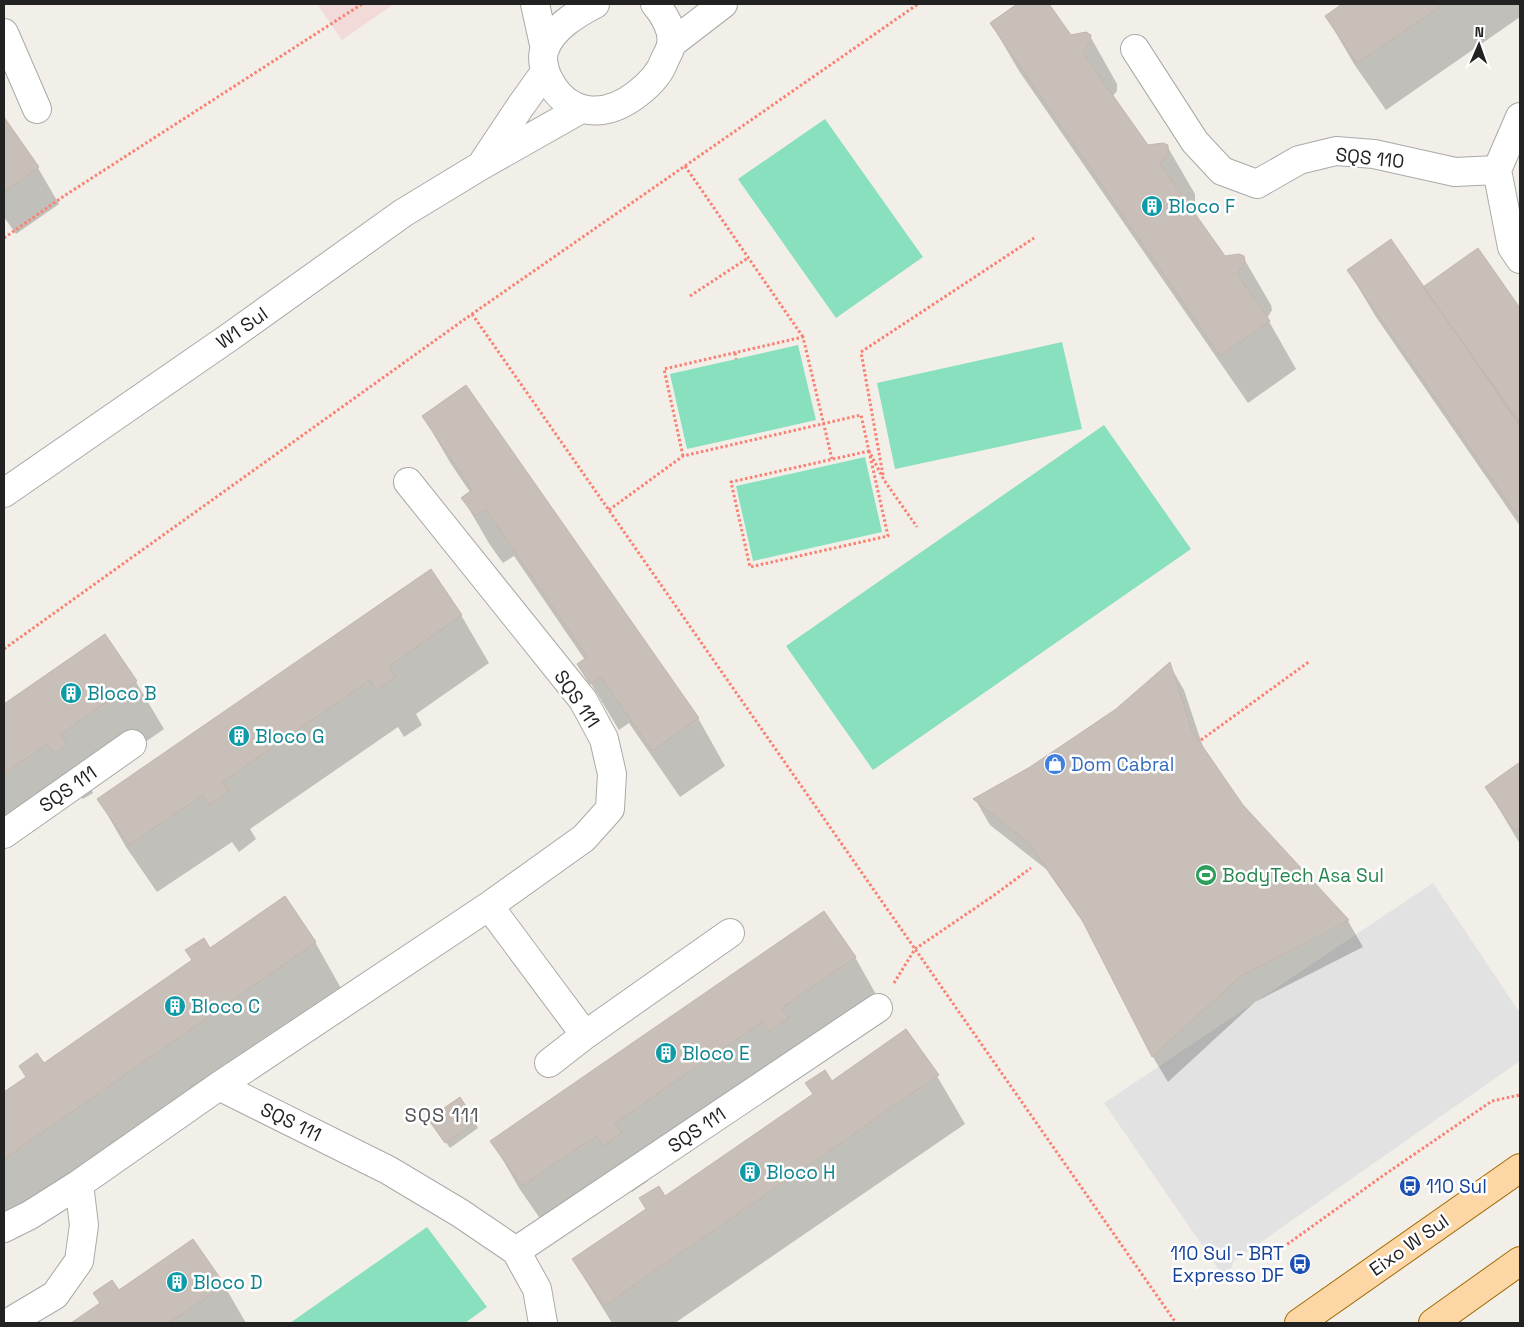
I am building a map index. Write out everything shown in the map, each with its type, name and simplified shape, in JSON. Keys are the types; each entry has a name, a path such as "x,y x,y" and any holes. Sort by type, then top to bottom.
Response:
{"main road":[{"name":"Eixo W Sul","path":"1299,1323 1520,1168"},
{"path":"1433,1323 1520,1261"}],"street":[{"path":"535,4 545,61 553,88 565,101 581,109 605,111 628,102 648,86 662,67 671,44 670,29 665,16 655,4"},
{"name":"W1 Sul","path":"482,165 520,107 545,61 560,27 579,13 596,4"},
{"path":"671,44 723,4"},
{"path":"4,33 37,109"},
{"name":"SQS 110","path":"1135,49 1195,142 1215,164 1222,171 1258,184 1299,160 1336,151 1374,154 1455,172 1497,170"},
{"name":"W1 Sul","path":"4,493 239,330 403,213 482,165 581,109"},
{"path":"1520,117 1497,170 1512,247 1520,259"},
{"name":"SQS 111","path":"4,1228 30,1215 79,1184 219,1086 489,906 584,838 610,809 612,774 604,739 582,700 408,482"},
{"name":"SQS 111","path":"4,834 132,744"},
{"path":"489,906 585,1035"},
{"path":"549,1064 585,1035 730,933"},
{"name":"SQS 111","path":"516,1251 878,1008"},
{"name":"SQS 111","path":"219,1086 388,1170 460,1213 516,1251 537,1288 543,1323"},
{"path":"8,1323 55,1294 79,1261 84,1225 79,1184"}],"path":[{"path":"4,238 64,196 362,4"},
{"path":"4,649 472,314 918,4"},
{"path":"685,166 803,338 832,459"},
{"path":"884,480 861,352 1034,238"},
{"path":"690,296 748,258"},
{"path":"472,314 1176,1323"},
{"path":"683,456 664,369 803,338"},
{"path":"735,353 736,359"},
{"path":"609,510 683,456 756,437 861,415 888,536 750,567 731,482 869,451"},
{"path":"869,451 884,480 916,527"},
{"path":"802,466 803,471"},
{"path":"823,545 825,550"},
{"path":"1202,740 1310,661"},
{"path":"878,1008 915,949 1031,868"},
{"path":"1275,1253 1492,1101 1520,1095"}],"shaded area":[{"path":"317,4 394,4 342,40"},
{"path":"1433,883 1520,1013 1520,1061 1234,1261 1226,1280 1104,1103"}],"green space":[{"path":"825,119 923,257 836,318 738,179"},
{"path":"1062,342 1082,429 895,469 877,383"},
{"path":"798,345 816,420 687,449 670,374"},
{"path":"1104,425 1191,549 873,770 786,646"},
{"path":"865,457 882,532 753,561 736,486"},
{"path":"427,1227 487,1307 465,1323 290,1323"}],"building":[{"name":"Bloco F","path":"1017,4 1049,4 1071,35 1086,32 1091,35 1090,43 1083,53 1148,145 1163,143 1168,145 1168,154 1160,164 1225,256 1239,254 1244,256 1245,262 1237,274 1270,321 1220,356 990,23"},
{"path":"1342,4 1444,4 1357,63 1325,16"},
{"path":"4,117 39,167 4,192"},
{"path":"1391,239 1520,426 1520,520 1347,270"},
{"path":"1478,248 1520,308 1520,423 1423,287"},
{"path":"466,385 699,718 652,751 601,677 590,684 577,664 587,657 486,509 475,516 461,498 472,490 422,416"},
{"name":"Bloco G","path":"431,569 462,615 389,666 395,677 376,690 370,680 222,782 229,791 210,805 203,795 129,845 97,799"},
{"name":"Bloco B","path":"105,634 137,681 61,734 67,745 55,753 47,744 4,774 4,704"},
{"path":"1170,662 1192,731 1243,805 1349,920 1241,976 1152,1057 1081,918 1029,843 973,799 1030,767 1116,709"},
{"path":"1520,762 1520,828 1515,831 1485,787"},
{"name":"Bloco C","path":"285,896 316,942 4,1159 4,1092 26,1077 19,1066 37,1053 44,1063 192,960 185,950 204,938 210,948"},
{"name":"Bloco E","path":"824,911 856,957 782,1008 789,1018 769,1031 763,1021 615,1123 622,1133 604,1146 596,1136 522,1186 490,1141"},
{"name":"Bloco H","path":"906,1029 939,1075 604,1306 572,1259 646,1209 639,1198 659,1186 665,1196 813,1094 805,1083 825,1070 832,1081"},
{"path":"460,1097 476,1122 445,1143 428,1119"},
{"name":"Bloco D","path":"193,1239 225,1285 169,1323 71,1323 100,1303 93,1293 112,1280 119,1290"}],"place":[{"name":"Bloco F","path":"1152,206"},
{"name":"Bloco B","path":"71,693"},
{"name":"Bloco G","path":"239,736"},
{"name":"Dom Cabral","path":"1055,764"},
{"name":"BodyTech Asa Sul","path":"1206,875"},
{"name":"Bloco C","path":"175,1006"},
{"name":"Bloco E","path":"666,1053"},
{"name":"Bloco H","path":"750,1172"},
{"name":"110 Sul","path":"1410,1186"},
{"name":"110 Sul - BRT Expresso DF","path":"1300,1264"},
{"name":"Bloco D","path":"177,1282"}],"district":[{"name":"SQS 111","path":"442,1115"}]}
